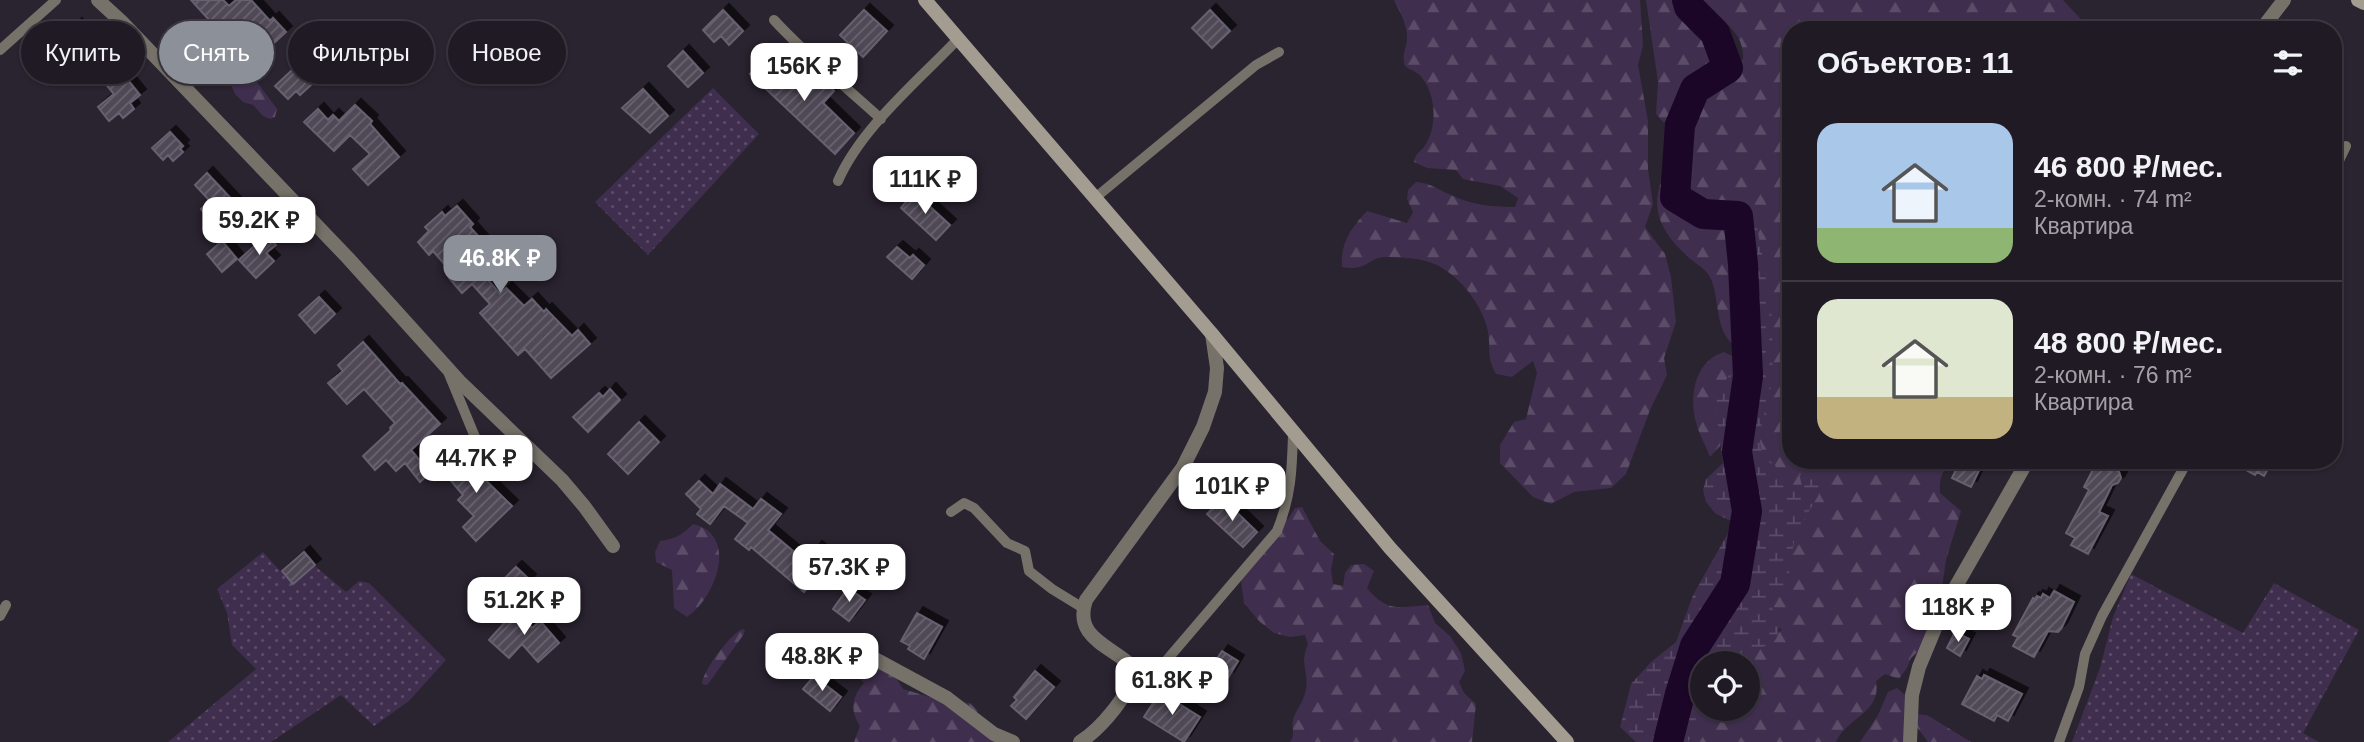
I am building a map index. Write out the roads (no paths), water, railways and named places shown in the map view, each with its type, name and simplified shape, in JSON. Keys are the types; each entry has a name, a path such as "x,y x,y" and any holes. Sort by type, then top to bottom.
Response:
{"street":[{"path":"98,0 348,258 445,365 562,480 613,546"},
{"path":"925,0 1212,334 1390,548 1566,742"},
{"path":"2268,21 2284,0"},
{"path":"2358,0 2364,3"},
{"path":"1080,742 1099,727 1124,695 1133,675 1133,667 1124,658 1096,640 1085,628 1081,614 1086,600 1183,467 1203,427 1214,392 1217,368 1212,334"},
{"path":"1910,742 1912,695 1919,667 1943,609 2023,469"},
{"path":"851,646 947,698 994,734 1013,742"}],"lane":[{"path":"0,50 56,0"},
{"path":"774,20 802,51 833,74 881,119"},
{"path":"838,180 845,164 881,119 958,39"},
{"path":"1095,198 1256,65 1279,52"},
{"path":"2342,154 2346,146"},
{"path":"445,365 482,454"},
{"path":"1160,668 1276,531 1287,507 1291,486 1293,434"},
{"path":"2059,742 2079,687 2085,654 2102,616 2183,469"},
{"path":"951,512 964,503 974,508 1007,543 1025,551 1029,571 1083,608"},
{"path":"0,616 6,605"}],"waterway":[{"path":"1668,742 1695,646 1735,584 1747,511 1737,452 1748,376 1738,216 1703,214 1675,197 1680,125 1695,89 1728,68 1715,33 1689,7 1687,0"}]}
